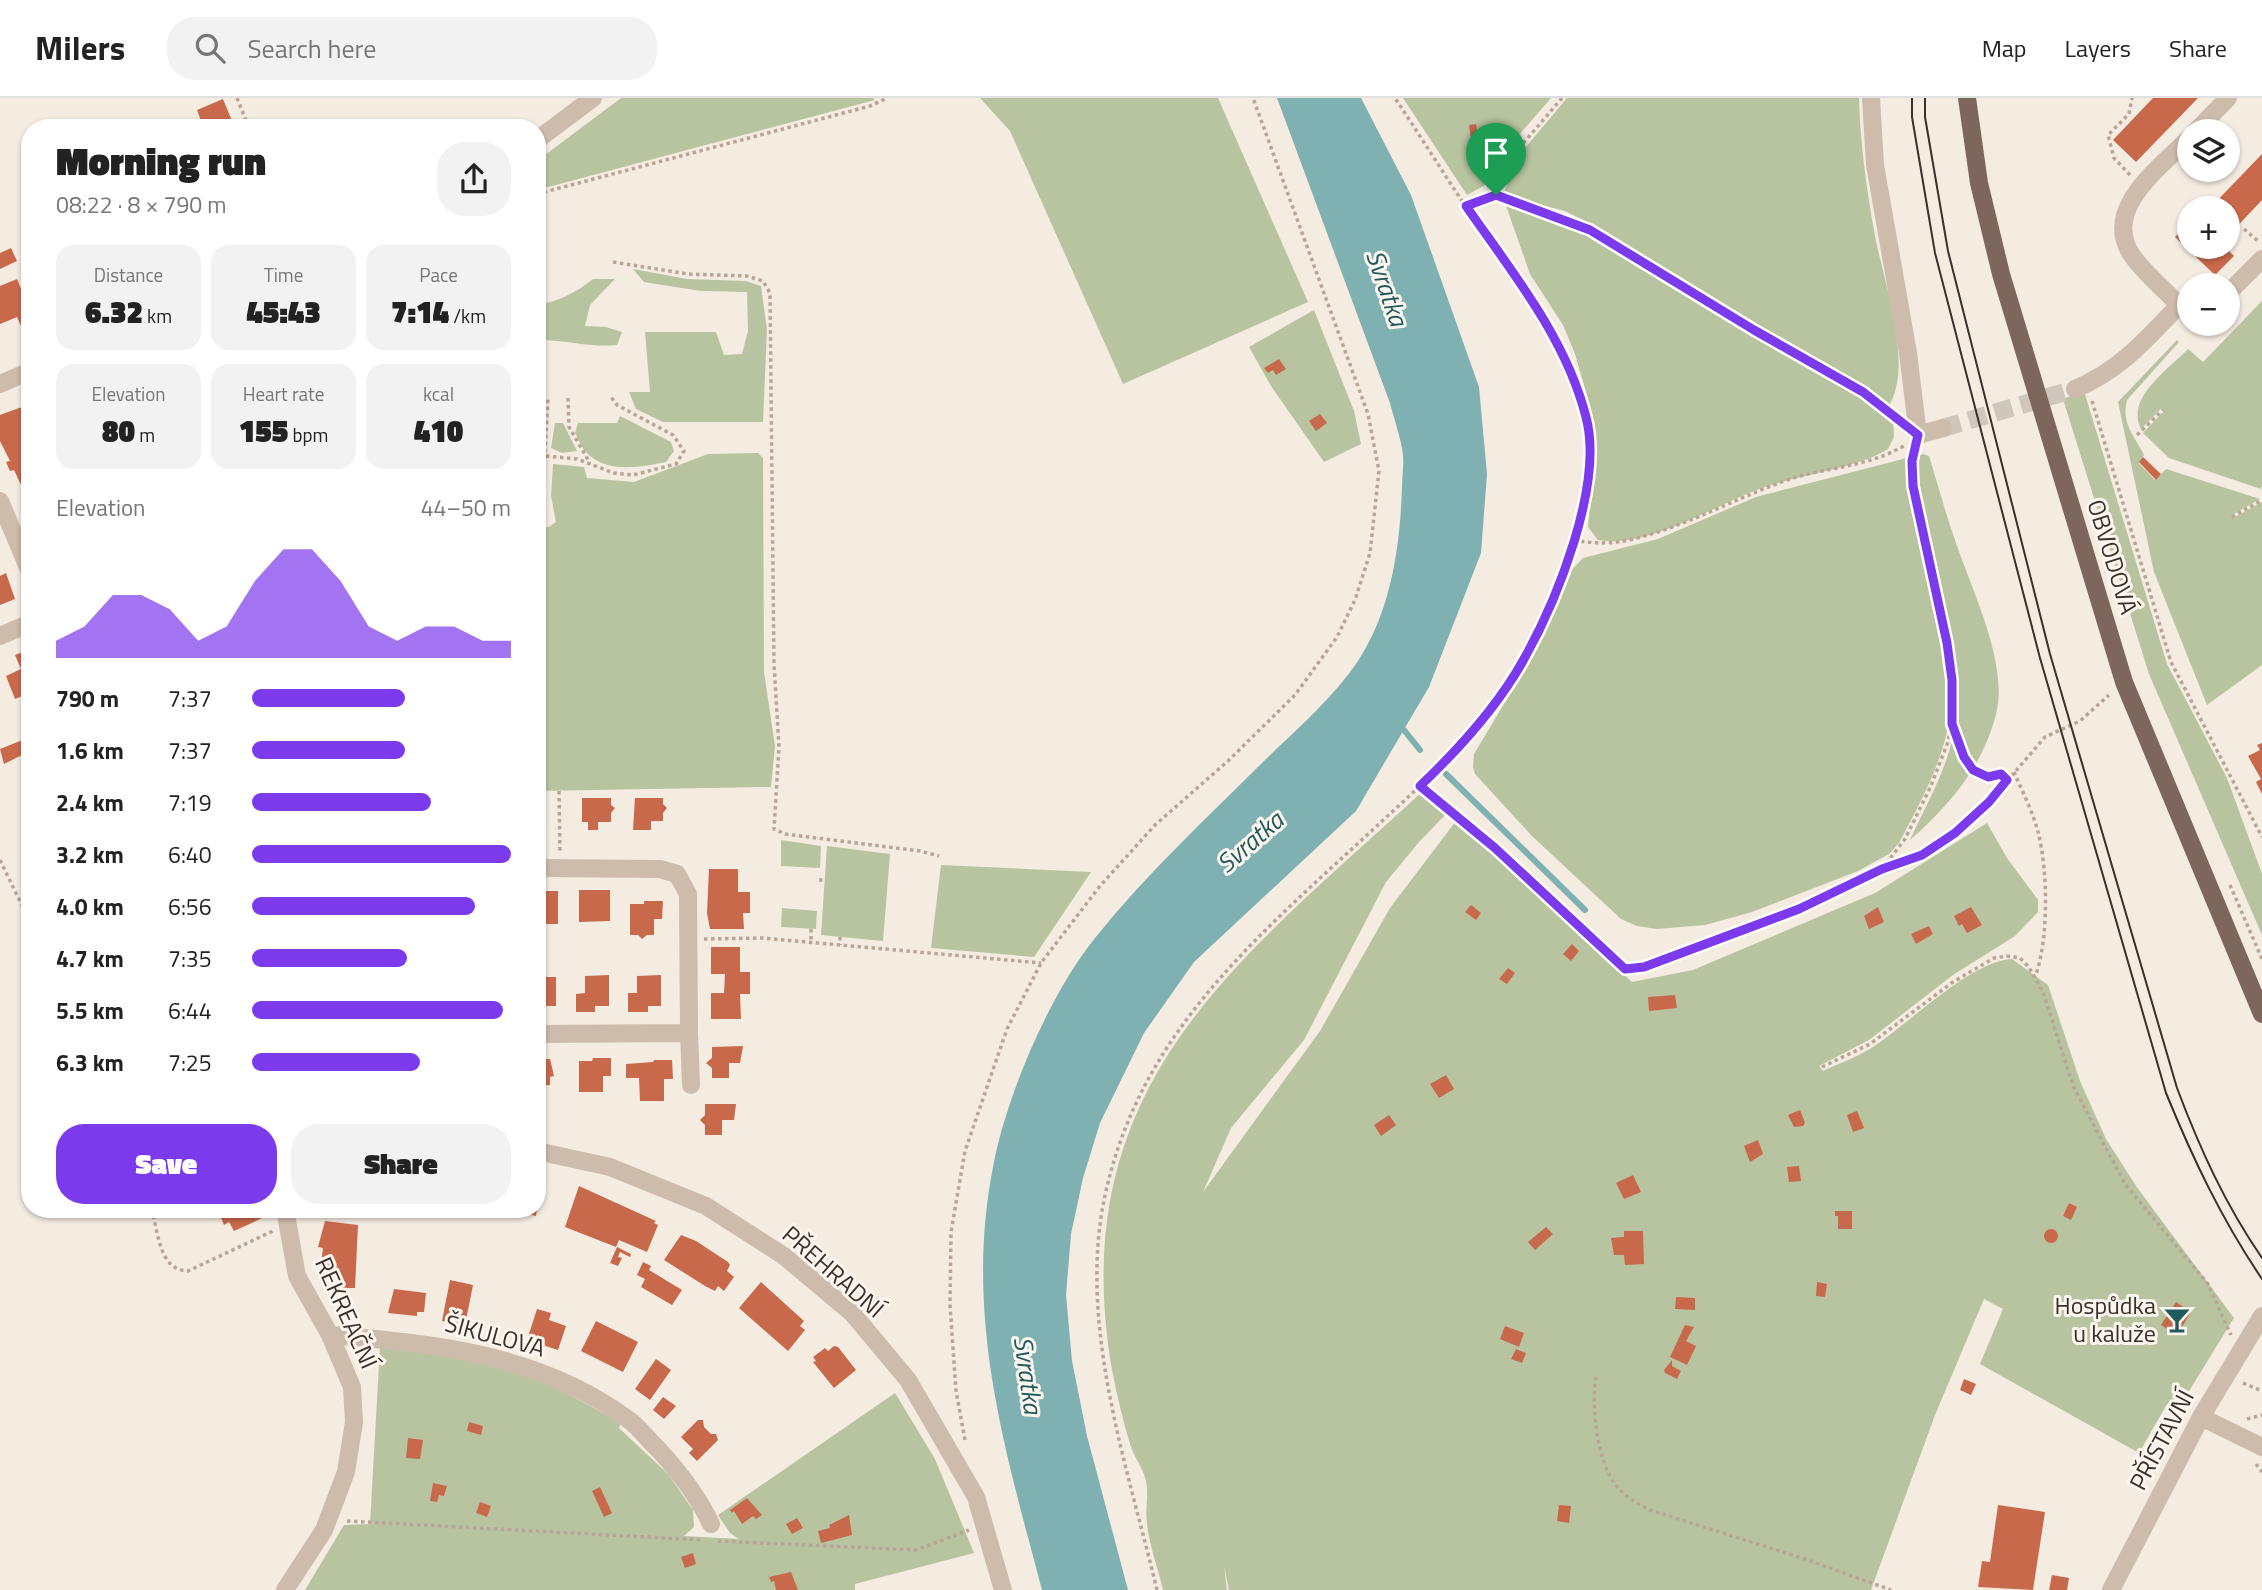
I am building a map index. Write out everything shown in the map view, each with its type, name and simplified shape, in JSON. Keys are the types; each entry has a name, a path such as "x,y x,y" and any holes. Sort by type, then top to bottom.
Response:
{"main road":[{"name":"OBVODOVÁ","path":"1967,98 1979,183 2001,274 2124,682 2262,1014"}],"street":[{"path":"546,133 593,98"},
{"path":"1871,98 1875,165 1908,353 1918,435 1943,428"},
{"path":"2208,119 2228,98"},
{"path":"2177,151 2132,197 2122,227 2130,253 2177,302"},
{"path":"2240,281 2262,259"},
{"path":"2081,387 2127,360 2177,315"},
{"path":"0,384 21,375"},
{"path":"0,501 21,551"},
{"path":"0,636 21,627"},
{"path":"546,868 660,869 677,874 688,894 688,1033 691,1085"},
{"path":"546,1034 688,1033"},
{"name":"PŘEHRADNÍ","path":"546,1153 610,1167 706,1206 784,1256 852,1313 908,1380 976,1497 1003,1590"},
{"name":"REKREAČNÍ","path":"285,1590 328,1520 346,1472 354,1422 352,1387 330,1335 297,1276 287,1218"},
{"name":"PŘÍSTAVNÍ","path":"2112,1590 2201,1417 2262,1316"},
{"name":"ŠIKULOVA","path":"330,1335 419,1342 511,1360 574,1385 631,1421 680,1473 702,1505 711,1524"},
{"path":"2201,1417 2257,1454"}],"path":[{"path":"237,98 245,119"},
{"path":"546,192 870,106 887,98"},
{"path":"966,1444 957,1391 952,1330 951,1231 965,1151 1007,1029 1041,963 1100,886 1154,825 1228,761 1295,695 1336,637 1354,600 1370,553 1379,471 1368,414 1253,98"},
{"path":"1157,1590 1108,1392 1102,1345 1098,1247 1106,1190 1117,1151 1152,1068 1174,1033 1205,995 1257,938 1420,786 1487,714 1524,660 1574,540 1585,499 1591,458 1587,419 1574,380 1538,309 1395,98"},
{"path":"1496,195 1514,154 1562,98"},
{"path":"2132,98 2129,114 2108,135 2114,158 2142,187"},
{"path":"1466,206 1496,195 1590,230 1754,330 1863,392 1918,435"},
{"path":"2244,229 2262,244"},
{"path":"613,262 688,274 747,276 763,281 770,293 774,664 779,747 774,828 785,834 920,851 939,856"},
{"path":"2081,387 2171,662 2262,838"},
{"path":"546,456 577,459 614,473 634,475 676,464 684,451 673,435 617,405 611,397"},
{"path":"546,437 548,398"},
{"path":"568,398 569,427 591,465"},
{"path":"2137,435 2163,410"},
{"path":"1574,540 1609,543 1644,536 1796,478 1874,460 1918,435"},
{"path":"1882,869 1895,856 1930,788 1952,724 1952,680 1947,643 1913,486 1912,461 1918,435"},
{"path":"2232,517 2262,500"},
{"path":"1420,786 1495,848 1625,969 1644,967 1799,909 1882,869 1922,855 1955,833 1989,802 2045,737 2080,720 2124,682"},
{"path":"1952,724 1964,757 1973,770 1988,777 2001,774 2007,780"},
{"path":"2014,772 2038,832 2043,876 2041,950 2035,977"},
{"path":"559,792 560,868"},
{"path":"0,860 21,903"},
{"path":"819,880 825,880"},
{"path":"2230,884 2262,959"},
{"path":"811,929 811,943"},
{"path":"840,937 841,945"},
{"path":"688,939 762,938 1041,963"},
{"path":"1822,1067 1870,1044 1953,982 1994,958 2020,958 2035,977 2052,1012 2074,1088 2125,1184 2208,1284 2225,1327 2246,1341"},
{"path":"153,1218 164,1256 180,1271 188,1271 285,1218"},
{"path":"1596,1377 1593,1392 1602,1456 1614,1484 1633,1501 1650,1510 1805,1559 1891,1590"},
{"path":"2241,1382 2262,1391"},
{"path":"2257,1454 2262,1472"},
{"path":"328,1520 916,1550 984,1524"}],"green space":[{"path":"621,98 875,100 546,188 546,154"},
{"path":"980,98 1218,98 1308,302 1123,384 1010,131"},
{"path":"1403,98 1551,98 1499,158 1500,177 1467,195"},
{"path":"1567,98 1859,98 1869,202 1898,345 1899,366 1890,404 1883,406 1828,376 1792,350 1761,337 1705,297 1583,220 1565,211 1503,195 1520,154"},
{"path":"1503,197 1564,213 1604,235 1705,299 1766,343 1789,352 1831,380 1869,400 1893,422 1894,437 1888,449 1846,466 1765,487 1683,523 1639,538 1598,540 1588,527 1595,454 1588,399 1563,325 1530,274"},
{"path":"633,269 687,279 746,281 761,286 767,330 763,422 663,422 636,409 629,392 650,392 645,332 716,332 724,355 742,354 748,331 747,292 701,291 644,282"},
{"path":"593,279 615,279 590,305 585,326 606,327 622,332 617,345 546,340 546,303 567,296"},
{"path":"2262,301 2261,489 2169,458 2143,433 2164,411 2161,409 2141,429 2138,418 2139,406 2151,385 2188,349 2203,362 2228,336 2240,336 2240,324"},
{"path":"1314,310 1354,411 1361,444 1324,462 1271,386 1249,347"},
{"path":"2177,340 2179,342 2127,400 2127,423 2144,455 2139,463 2155,480 2166,469 2260,499 2232,515 2233,518 2262,502 2262,665 2207,705 2154,572 2118,402"},
{"path":"2084,391 2167,664 2227,778 2262,874 2262,935 2149,674 2063,399"},
{"path":"620,416 671,442 674,451 666,462 635,467 614,466 603,464 586,452 575,433 578,423 617,423"},
{"path":"555,423 563,423 577,451 562,453 551,448"},
{"path":"758,453 763,458 764,672 775,746 771,787 546,791 546,527 556,522 551,496 553,464 584,467 587,478 634,482 708,454"},
{"path":"1917,456 1929,456 1952,532 1987,628 1999,695 1990,733 1974,767 1938,813 1910,840 1945,762 1956,715 1952,650 1917,484"},
{"path":"1907,458 1917,525 1942,631 1950,699 1947,731 1939,760 1899,843 1889,854 1858,871 1752,912 1705,925 1657,929 1637,926 1621,919 1532,836 1475,774 1473,767 1474,754 1540,644 1566,576 1583,558 1658,539 1756,497"},
{"path":"1422,792 1447,813 1386,882 1304,1040 1231,1128 1203,1192 1320,1031 1390,908 1456,821 1632,982 1693,970 1875,893 1987,823 2007,858 2038,900 2038,912 2015,936 1953,975 1869,1040 1819,1066 1823,1071 1870,1049 1942,994 1996,962 2012,959 2048,985 2080,1081 2106,1139 2136,1186 2234,1318 2178,1409 2167,1404 2139,1453 1980,1364 2003,1309 1984,1299 1935,1415 1871,1590 1229,1590 1224,1566 1227,1590 1163,1590 1148,1531 1146,1481 1128,1438 1112,1370 1104,1270 1114,1184 1140,1107 1179,1038 1229,975 1288,914"},
{"path":"781,840 821,846 820,868 781,866"},
{"path":"827,846 890,854 883,941 821,935"},
{"path":"941,865 1091,872 1034,957 931,948"},
{"path":"782,908 817,911 816,929 781,927"},
{"path":"380,1347 506,1365 545,1381 621,1423 619,1428 668,1474 693,1510 694,1527 684,1536 739,1539 730,1533 718,1515 895,1393 935,1459 974,1553 855,1584 855,1590 305,1590 344,1525 370,1524"}],"water":[{"name":"Svratka","path":"1277,98 1361,98 1411,195 1479,387 1487,474 1481,553 1429,687 1356,811 1194,962 1144,1033 1100,1123 1083,1178 1071,1234 1066,1295 1072,1361 1087,1436 1128,1590 1042,1590 1002,1431 986,1326 983,1272 986,1218 994,1162 1009,1105 1047,1015 1078,961 1095,938 1178,846 1326,700 1358,661 1379,621 1396,555 1403,463 1399,435 1390,403"}],"building":[{"path":"2153,98 2198,98 2136,162 2113,140"},
{"path":"223,99 231,119 200,119 197,110"},
{"path":"1476,124 1478,138 1471,139 1469,125"},
{"path":"2262,154 2262,200 2240,223 2240,196 2222,196 2235,182 2240,182 2240,177"},
{"path":"1481,159 1484,174 1476,175 1474,160"},
{"path":"11,248 17,261 0,269 0,253"},
{"path":"2198,259 2231,259 2217,273 2213,273"},
{"path":"17,279 21,289 21,326 17,317 0,324 0,286"},
{"path":"1279,359 1286,369 1276,375 1273,370 1268,373 1264,368"},
{"path":"21,407 21,485 14,470 10,471 6,462 10,461 0,441 0,415"},
{"path":"1320,414 1327,423 1316,431 1309,421"},
{"path":"2143,457 2161,474 2156,480 2139,462"},
{"path":"6,573 15,599 0,605 0,576"},
{"path":"21,653 21,669 15,655"},
{"path":"21,669 21,697 15,699 6,676"},
{"path":"21,741 21,756 4,764 0,749"},
{"path":"2262,743 2262,794 2256,782 2261,779 2248,756 2260,750 2257,745"},
{"path":"582,798 611,798 611,805 615,808 611,813 611,822 598,822 598,830 588,830 588,822 582,822"},
{"path":"635,798 663,798 663,804 667,808 663,813 663,821 651,821 651,830 633,830"},
{"path":"709,869 738,869 738,892 750,892 750,913 743,913 744,929 710,929 707,913"},
{"path":"579,890 610,890 610,921 579,922"},
{"path":"546,891 558,891 558,924 546,924"},
{"path":"644,901 663,901 662,919 654,919 654,935 647,935 642,939 638,935 630,935 630,904 644,904"},
{"path":"1471,905 1481,913 1476,920 1465,912"},
{"path":"1878,907 1884,922 1869,929 1864,916"},
{"path":"1971,907 1982,925 1967,933 1962,924 1959,926 1954,916"},
{"path":"1929,926 1933,934 1916,944 1911,934"},
{"path":"1572,944 1579,951 1571,961 1563,954"},
{"path":"711,947 740,947 740,972 750,972 750,994 740,994 741,1019 711,1019 711,993 724,993 725,974 711,974"},
{"path":"1508,968 1515,973 1507,984 1499,979"},
{"path":"609,975 609,1006 595,1006 595,1012 576,1012 576,994 585,993 585,976"},
{"path":"661,975 661,1006 648,1006 648,1012 628,1012 628,993 637,993 637,976"},
{"path":"546,977 556,977 556,1006 546,1006"},
{"path":"1675,995 1677,1008 1649,1011 1648,997"},
{"path":"743,1046 740,1063 729,1063 729,1078 712,1078 712,1068 706,1063 712,1058 712,1047"},
{"path":"593,1058 611,1058 611,1076 603,1076 603,1092 579,1092 579,1061 592,1061"},
{"path":"546,1059 550,1059 554,1076 550,1077 550,1085 546,1085"},
{"path":"672,1060 673,1079 664,1079 664,1101 640,1101 639,1078 626,1078 626,1064"},
{"path":"1446,1075 1454,1089 1439,1098 1430,1084"},
{"path":"705,1104 736,1104 734,1120 722,1120 722,1135 705,1135 705,1125 700,1120 705,1115"},
{"path":"1800,1110 1805,1123 1803,1126 1794,1127 1788,1115"},
{"path":"1857,1111 1864,1128 1853,1132 1847,1115"},
{"path":"1389,1115 1396,1125 1381,1136 1374,1125"},
{"path":"1758,1140 1763,1154 1750,1162 1744,1146"},
{"path":"1799,1166 1801,1181 1789,1182 1787,1167"},
{"path":"1633,1175 1641,1192 1624,1199 1616,1183"},
{"path":"579,1186 656,1221 654,1223 658,1225 647,1252 619,1240 616,1247 565,1227"},
{"path":"2069,1203 2077,1207 2071,1220 2063,1216"},
{"path":"1835,1211 1852,1211 1852,1229 1838,1229 1838,1216 1835,1216"},
{"path":"221,1218 262,1218 234,1231 229,1222 224,1225"},
{"path":"325,1221 358,1225 355,1288 343,1288 343,1292 324,1287 325,1273 320,1272 323,1248 318,1247"},
{"path":"1546,1227 1553,1234 1535,1250 1528,1242"},
{"path":"2051,1229 2056,1231 2056,1241 2051,1243 2046,1241 2044,1236 2046,1231"},
{"path":"1624,1231 1643,1231 1644,1264 1625,1265 1624,1255 1614,1255 1611,1238 1624,1237"},
{"path":"681,1235 696,1241 728,1262 730,1265 727,1271 734,1277 724,1291 718,1286 715,1291 705,1286 664,1260"},
{"path":"617,1247 631,1254 630,1257 620,1252 618,1257 622,1258 618,1266 610,1263"},
{"path":"643,1262 651,1266 649,1270 682,1290 672,1305 641,1287 645,1279 637,1275"},
{"path":"450,1280 473,1285 465,1325 442,1321"},
{"path":"761,1282 804,1321 800,1326 805,1330 788,1351 739,1308"},
{"path":"1817,1282 1827,1284 1825,1297 1816,1296"},
{"path":"394,1289 426,1293 424,1312 417,1312 417,1316 388,1313"},
{"path":"1676,1297 1695,1298 1695,1310 1675,1309"},
{"path":"2176,1302 2191,1312 2177,1335 2161,1325"},
{"path":"537,1309 551,1313 549,1320 566,1326 558,1350 527,1340"},
{"path":"596,1321 638,1342 623,1372 581,1351"},
{"path":"1685,1325 1694,1327 1686,1341 1696,1346 1687,1365 1670,1357"},
{"path":"1505,1326 1524,1333 1519,1347 1500,1339"},
{"path":"834,1346 838,1347 856,1370 834,1388 813,1362 816,1361 813,1357 825,1348 828,1351"},
{"path":"1516,1349 1526,1353 1522,1363 1511,1359"},
{"path":"656,1359 671,1370 650,1400 635,1389"},
{"path":"1672,1360 1672,1366 1681,1371 1677,1379 1664,1370"},
{"path":"1964,1379 1976,1384 1971,1395 1960,1390"},
{"path":"663,1397 676,1406 664,1419 653,1410"},
{"path":"698,1420 703,1420 704,1427 711,1434 716,1434 718,1440 697,1461 689,1453 693,1449 681,1437"},
{"path":"469,1422 483,1426 481,1435 467,1431"},
{"path":"408,1438 423,1440 420,1459 406,1458"},
{"path":"433,1483 447,1486 444,1496 439,1495 437,1502 430,1501"},
{"path":"600,1487 612,1513 604,1517 592,1491"},
{"path":"747,1498 762,1515 756,1519 753,1516 742,1524 734,1511 732,1513 730,1510"},
{"path":"480,1502 491,1506 487,1517 476,1513"},
{"path":"1559,1505 1571,1506 1569,1523 1557,1521"},
{"path":"1998,1505 2045,1512 2033,1590 1978,1587 1982,1561 1990,1562"},
{"path":"849,1515 852,1535 821,1543 818,1531 830,1528 829,1525"},
{"path":"797,1518 803,1528 792,1534 786,1524"},
{"path":"693,1553 696,1564 685,1568 681,1557"},
{"path":"791,1572 798,1590 776,1590 774,1581 771,1582 769,1577"},
{"path":"2052,1575 2069,1578 2067,1590 2049,1590"}],"waterway":[{"path":"1397,727 1404,730 1420,750"},
{"path":"1446,774 1585,910"}],"tunnel":[{"path":"1943,428 2075,389"}],"tram line":[{"path":"1912,98 1912,117 1935,253 2040,658 2166,1093 2209,1189 2262,1279"},
{"path":"1925,98 1925,117 1948,251 2050,654 2177,1088 2214,1176 2262,1258"}],"place":[{"name":"Hospůdka u kaluže","path":"2177,1320"}],"route":[{"path":"1496,195 1590,230 1754,330 1863,392 1918,435 1912,461 1913,486 1947,643 1954,706 1952,724 1964,757 1973,770 1988,777 2001,774 2007,780 1989,802 1955,833 1922,855 1882,869 1799,909 1644,967 1625,969 1495,848 1420,786 1487,714 1524,660 1574,540 1585,499 1591,458 1587,419 1574,380 1538,309 1466,206 1496,195"}]}
